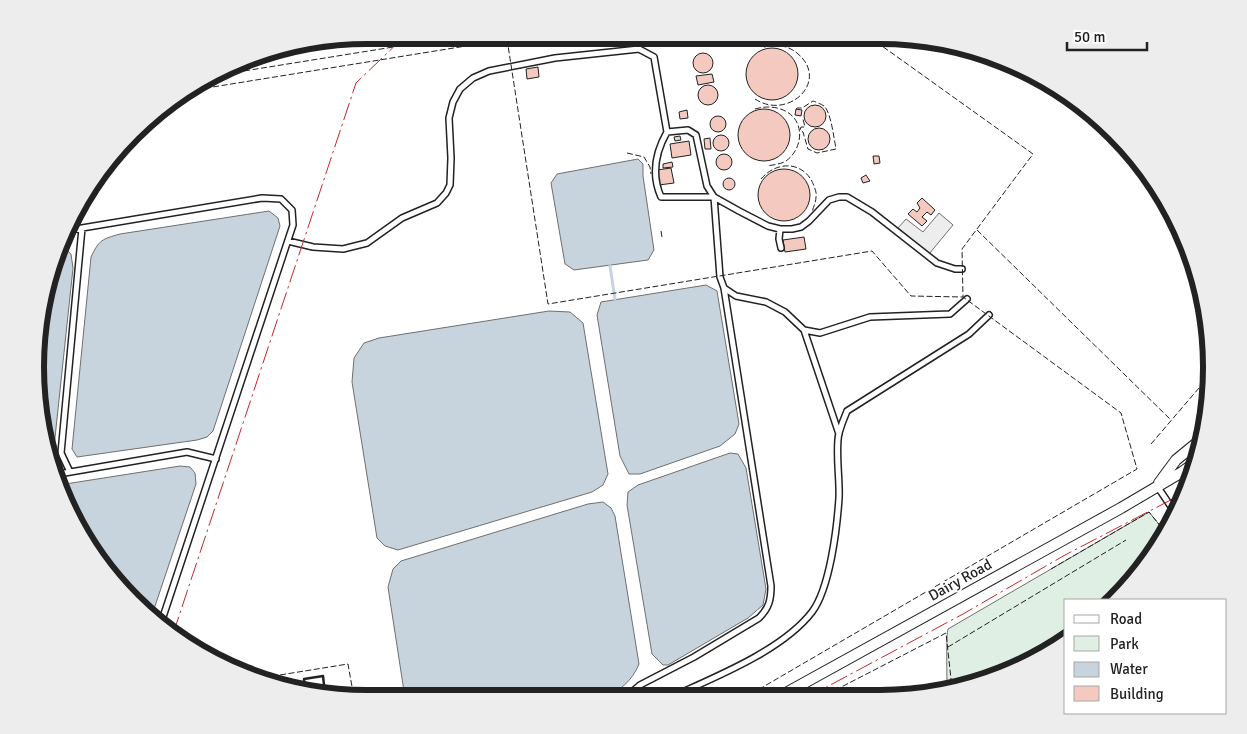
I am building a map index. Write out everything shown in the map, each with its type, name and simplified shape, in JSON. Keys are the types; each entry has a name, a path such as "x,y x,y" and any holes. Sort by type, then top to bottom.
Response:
{"street":[{"name":"Dairy Road","path":"1157,486 1176,460 1193,446"},
{"name":"Dairy Road","path":"792,690 1122,508 1187,469"}],"lane":[{"path":"288,241 313,247 343,249 367,243 402,218 437,203 450,185 449,118 453,102 460,89 473,78 488,71 555,58 639,49 654,57 667,132 661,142 654,166 656,184 661,197 714,197 768,226 780,229 801,227 829,200 847,197 872,212 937,263 955,269 962,269"},
{"path":"634,690 759,618 766,610 770,600 771,586 724,288 720,276 714,197 707,186 696,135 688,130 667,132"},
{"path":"75,229 262,198 281,199 292,210 293,225 288,241 163,617"},
{"path":"70,472 61,453 82,228"},
{"path":"780,229 779,239 781,248"},
{"path":"724,288 736,296 766,302 785,312 804,330 839,434"},
{"path":"804,330 820,333 870,317 950,314 967,299"},
{"path":"687,690 731,670 770,647 794,629 812,612 821,594 831,560 838,498 839,434 847,411 970,334 989,315"},
{"path":"62,473 187,452 216,459"},
{"path":"1157,486 1171,507"}],"green space":[{"path":"1149,512 1161,527 1149,547 1109,596 1106,599 1064,599 1064,633 1023,657 984,673 947,683 948,629"}],"shaded area":[{"path":"939,213 953,225 929,254 898,228 906,219 923,232"}],"water":[{"path":"638,159 643,164 643,176 654,250 648,260 574,270 565,264 551,183 557,174"},
{"path":"269,211 278,218 280,226 213,431 207,437 197,440 77,457 72,449 91,257 96,247 105,239 120,234"},
{"path":"66,249 71,254 73,268 54,447 44,388 44,346 50,304"},
{"path":"706,285 717,291 739,424 735,434 720,446 640,474 629,474 620,456 597,315 601,302"},
{"path":"549,311 570,312 583,323 608,474 603,485 592,492 398,550 385,546 377,538 352,382 354,358 364,343 379,338"},
{"path":"730,453 738,454 746,468 766,589 763,605 748,618 668,665 663,665 652,654 627,505 628,492 638,485"},
{"path":"180,466 190,467 195,473 196,484 154,610 138,596 98,547 77,510 66,484"},
{"path":"603,502 611,508 615,516 639,664 626,684 617,690 404,690 388,587 393,569 401,561 588,504"}],"building":[{"path":"772,48 782,50 790,56 796,64 798,74 796,84 790,92 782,98 772,100 762,98 754,92 748,84 746,74 748,64 754,56 762,50"},
{"path":"703,53 710,56 713,63 710,70 703,73 696,70 693,63 696,56"},
{"path":"538,67 539,77 527,79 526,69"},
{"path":"712,74 714,82 698,85 696,76"},
{"path":"708,85 715,88 718,95 715,102 708,105 701,102 698,95 701,88"},
{"path":"815,105 825,112 826,116 819,126 815,127 805,120 804,116 811,106"},
{"path":"764,109 774,111 782,117 788,125 790,135 788,145 782,153 774,159 764,161 754,159 746,153 740,145 738,135 740,125 746,117 754,111"},
{"path":"796,109 802,110 801,116 795,115"},
{"path":"687,110 688,118 680,119 679,112"},
{"path":"718,116 724,118 726,124 724,130 718,132 712,130 710,124 712,118"},
{"path":"819,128 827,131 830,139 827,147 819,150 811,147 808,139 811,131"},
{"path":"721,135 727,137 729,143 727,149 721,151 715,149 713,143 715,137"},
{"path":"680,136 681,140 675,141 674,137"},
{"path":"710,138 711,149 705,149 704,139"},
{"path":"689,141 691,155 672,158 670,144"},
{"path":"724,154 730,156 732,162 730,168 724,170 718,168 716,162 718,156"},
{"path":"873,156 879,156 880,163 874,164"},
{"path":"672,162 673,167 663,168 663,164"},
{"path":"671,168 674,183 659,185 657,170"},
{"path":"784,169 794,171 802,177 808,185 810,195 808,205 802,213 794,219 784,221 774,219 766,213 760,205 758,195 760,185 766,177 774,171"},
{"path":"866,175 870,181 863,183 861,178"},
{"path":"727,178 731,178 735,184 731,190 727,190 723,186 723,182"},
{"path":"922,198 935,210 931,215 927,212 922,217 927,221 922,226 908,214 913,209 917,212 920,208 917,203"},
{"path":"804,237 806,249 785,252 783,240"}],"waterway":[{"path":"610,266 615,299"}],"fence":[{"path":"233,73 412,44"},
{"path":"202,89 478,44"},
{"path":"508,44 548,304 872,251 911,296 963,297"},
{"path":"758,690 1137,469 1121,413 963,297 962,249 1033,154 879,44"},
{"path":"755,99 768,104 780,105 792,101 801,95 807,86 809,75 806,64 793,50 781,46 764,47"},
{"path":"796,109 802,108 813,101 824,106 830,120 836,149 817,153 808,149 803,132 800,130 801,127 805,127 803,119"},
{"path":"755,109 772,107 788,112 797,124 799,132 799,141 791,157 782,163 767,166"},
{"path":"627,153 644,157 650,167 651,174"},
{"path":"761,179 782,166 790,166 804,172 810,178 816,193 816,201 812,212"},
{"path":"977,230 1171,420"},
{"path":"661,231 662,237"},
{"path":"1151,444 1203,383"},
{"path":"1051,569 1149,512 1161,527"},
{"path":"948,647 1126,540"},
{"path":"836,690 946,633 951,682"},
{"path":"273,676 348,664 353,690"}],"wall":[{"path":"305,684 304,679 323,676 324,687"}],"power":[{"path":"175,627 356,83 397,44"},
{"path":"821,690 963,614 1065,555 1176,497"}]}
